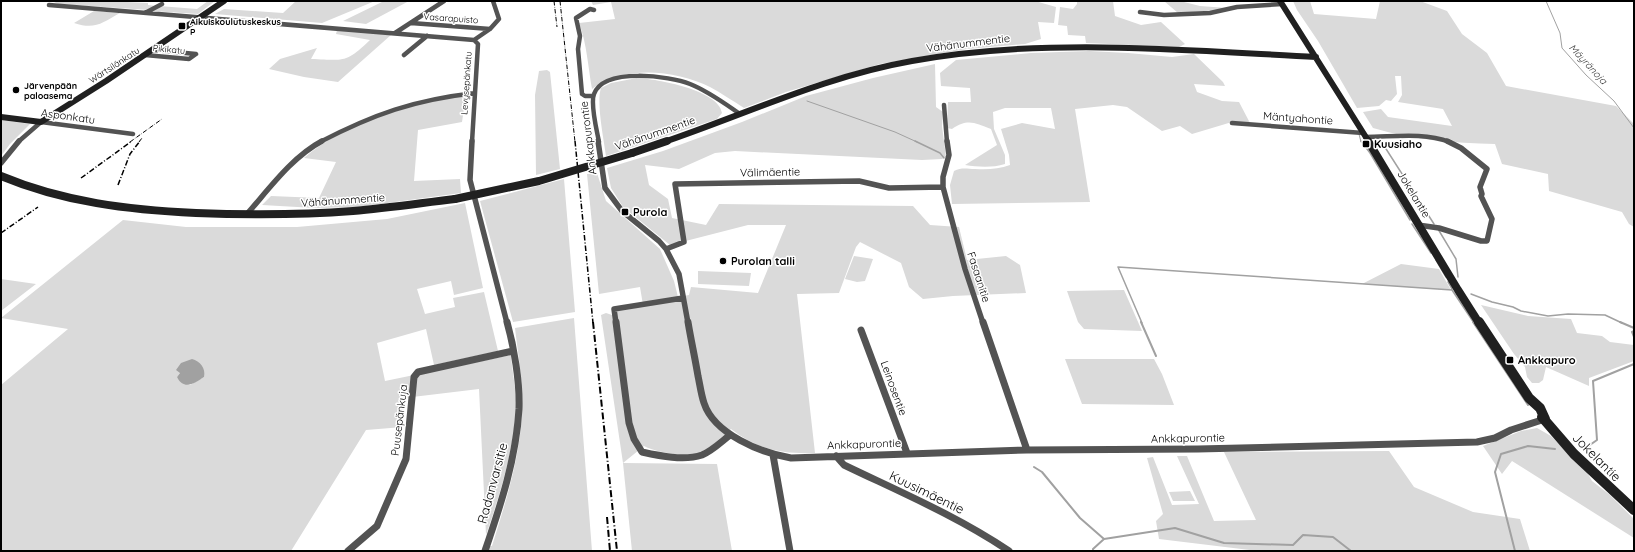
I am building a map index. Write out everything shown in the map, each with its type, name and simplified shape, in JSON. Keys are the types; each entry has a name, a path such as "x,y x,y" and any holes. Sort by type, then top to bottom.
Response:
{"main road":[{"name":"Wärtsilänkatu","path":"42,122 154,50 224,1"},
{"name":"Jokelantie","path":"1281,3 1316,57 1474,316 1529,398 1533,408 1545,419 1574,454 1634,510"},
{"name":"Vähänummentie","path":"1,176 26,186 68,199 111,206 156,210 247,214 314,213 376,209 455,199 539,181 632,153 801,91 874,69 912,61 962,54 1033,48 1086,46 1316,57"},
{"name":"Asponkatu","path":"1,117 42,122"}],"street":[{"name":"Levysepänkatu","path":"53,1 49,5 474,40 478,44 470,180 508,326"},
{"path":"396,33 444,1"},
{"path":"474,40 490,29 499,19 493,1"},
{"path":"1140,12 1164,15 1210,13 1237,7 1267,6 1281,3"},
{"path":"145,13 162,4"},
{"path":"593,96 585,96 582,94 578,49 580,36 576,18 590,9 594,10"},
{"name":"Vasarapuisto","path":"411,23 490,29"},
{"path":"404,55 427,36"},
{"name":"Pikikatu","path":"145,55 189,59 196,54 154,50"},
{"name":"Ankkapurontie","path":"740,114 702,90 689,84 662,77 646,76 618,78 598,88 593,96 605,188 622,211 659,240 666,249 679,274 682,298 704,404 714,419 730,435 755,448 773,455 791,458 1026,450 1392,446 1477,442 1495,438 1511,430 1545,419"},
{"path":"247,214 292,165 312,147 339,131 365,119 408,104 474,93"},
{"name":"Fasaanitie","path":"944,105 949,155 943,177 944,186 965,270 1026,450"},
{"name":"Asponkatu","path":"42,122 133,134"},
{"name":"Wärtsilänkatu","path":"2,162 16,144 42,122"},
{"name":"Mäntyahontie","path":"1232,123 1380,137 1404,135 1445,140 1456,145 1487,169 1480,187 1482,194 1481,196 1492,219 1487,241 1481,241 1439,228 1418,225"},
{"name":"Välimäentie","path":"666,249 684,242 675,184 860,181 889,188 944,186"},
{"path":"682,298 614,309 629,423 634,439 642,452 654,456 700,456 712,450 730,435"},
{"name":"Radanvarsitie","path":"485,551 505,492 514,452 519,408 514,351 508,326"},
{"name":"Leinosentie","path":"861,330 906,453"},
{"name":"Puusepänkuja","path":"348,551 377,526 406,458 414,377 418,372 514,351"},
{"path":"773,455 790,551"},
{"name":"Kuusimäentie","path":"836,456 844,465 986,534 1009,551"}],"shaded area":[{"path":"208,1 215,1 198,14 152,11 159,6 197,9"},
{"path":"296,1 375,1 322,23 215,14 224,9 283,13"},
{"path":"384,1 409,1 366,24 343,21"},
{"path":"591,1 1035,1 1056,7 1054,23 1038,22 1041,39 1025,44 967,49 880,64 786,92 744,108 710,87 696,81 666,74 634,73 619,76 605,81 592,89 586,47 579,23 615,19 611,2 593,5"},
{"path":"1077,1 1113,1 1115,16 1141,25 1161,22 1185,44 1179,47 1086,43 1085,36 1068,35 1067,26 1058,25 1060,7 1073,9 1077,4"},
{"path":"1164,1 1180,1 1200,6 1227,8 1220,10 1178,13"},
{"path":"1293,1 1310,1 1314,14 1376,19 1380,1 1420,1 1447,11 1462,34 1487,53 1506,86 1616,106 1634,124 1634,227 1629,224 1622,212 1549,191 1548,174 1502,164 1495,144 1433,140 1373,128 1363,112 1381,109 1388,117 1452,126 1443,109 1398,102 1402,95 1401,76 1395,76 1397,94 1391,101 1386,100 1379,106 1357,108"},
{"path":"54,2 148,3 148,5 156,6 149,10 58,4"},
{"path":"94,11 120,13 93,26 74,23"},
{"path":"337,30 391,35 338,82 304,77 269,69 280,59 317,48 311,59 344,59 362,48 370,40 336,34"},
{"path":"1089,51 1172,57 1194,54 1223,82 1225,86 1194,84 1197,92 1222,101 1239,102 1250,123 1232,122 1192,134 1180,126 1162,131 1127,107 1113,105 1075,109 1090,202 952,204 950,185 954,171 962,169 993,169 1010,165 1009,155 1001,129 1022,123 1055,129 1051,108 1005,108 993,112 994,129 1005,155 1005,164 985,167 965,165 997,145 991,129 980,125 967,123 952,129 947,128 948,102 971,102 970,88 941,86 940,73 956,60 1031,53"},
{"path":"935,64 936,107 943,112 942,126 946,157 942,159 922,160 735,151 715,153 679,169 645,165 649,185 668,199 672,218 706,225 719,204 913,206 930,225 959,227 967,260 1006,256 1020,265 1026,293 953,296 923,299 909,287 901,263 860,242 856,247 839,293 797,294 815,453 792,453 771,449 751,442 731,429 699,453 686,455 671,454 644,446 623,463 601,315 606,313 612,315 615,310 643,305 640,287 599,294 587,174 597,173 606,201 660,249 674,281 678,297 689,295 691,287 758,293 786,225 748,225 670,245 623,207 611,188 607,168 663,151 742,122 806,96 873,78"},
{"path":"547,70 550,72 560,169 536,175 535,95 539,71"},
{"path":"637,78 672,83 699,92 710,98 718,105 722,113 717,119 606,156 599,102 601,88 611,83"},
{"path":"466,95 462,122 418,130 414,181 460,179 461,193 358,207 315,208 262,205 271,196 319,198 336,162 304,158 328,140 355,126 383,115 418,104"},
{"path":"1,120 30,124 10,144 1,156"},
{"path":"564,179 575,312 513,322 480,201"},
{"path":"465,203 483,288 454,295 451,281 417,289 425,314 455,307 453,298 484,292 498,351 434,365 426,329 377,343 385,381 511,355 516,396 516,410 512,442 505,473 486,535 479,389 404,398 403,427 366,430 291,551 1,551 1,385 68,329 1,318 123,220 186,227 297,227 387,219","holes":["180,373 204,377 190,385 177,377"]},
{"path":"854,256 873,259 865,281 857,282 845,279"},
{"path":"1401,264 1439,269 1451,290 1362,284"},
{"path":"698,271 751,273 749,286 698,284"},
{"path":"1,279 36,284 1,311"},
{"path":"1124,290 1142,331 1084,329 1078,322 1067,291"},
{"path":"1481,305 1528,316 1571,319 1577,333 1602,336 1610,342 1634,345 1634,361 1589,378 1589,386 1546,367 1543,380 1539,383 1532,383 1527,377 1525,367 1514,354"},
{"path":"574,318 592,551 482,551 483,546 492,546 512,478 519,443 522,388 515,328"},
{"path":"192,359 198,361 202,365 204,377 186,385 183,384 177,377 180,373 176,370 181,363"},
{"path":"1065,359 1154,359 1162,374 1174,405 1082,404"},
{"path":"1537,428 1551,436 1587,472 1592,481 1610,495 1634,519 1634,538 1512,461 1502,474 1483,446 1521,431"},
{"path":"1389,451 1414,487 1473,512 1520,519 1530,551 1258,551 1159,539 1156,521 1163,514 1147,458 1153,457 1172,505 1199,504 1177,456 1187,456 1214,521 1256,520 1224,452"},
{"path":"623,463 717,464 732,551 632,551"},
{"path":"1190,491 1195,501 1173,501 1169,492"}],"waterway":[{"name":"Mäyränoja","path":"1546,1 1560,33 1562,48 1586,75 1614,101 1634,128"},
{"path":"807,101 895,132 917,142"},
{"path":"1359,134 1361,142"},
{"path":"915,141 940,153 944,158"},
{"path":"1361,141 1370,153 1410,220"},
{"path":"1381,141 1434,224"},
{"path":"1412,224 1431,253"},
{"path":"1438,229 1456,259 1458,277"},
{"path":"1436,260 1446,277"},
{"path":"1142,323 1118,267 1452,290 1474,323"},
{"path":"1448,282 1452,289"},
{"path":"1471,294 1492,302 1513,307 1521,311 1548,316 1568,314 1605,315 1622,323"},
{"path":"1141,322 1156,356"},
{"path":"1473,322 1528,405"},
{"path":"1620,322 1634,328"},
{"name":"Mäyränoja","path":"1634,331 1632,332 1634,337"},
{"path":"1587,447 1597,440 1593,381 1634,364"},
{"path":"1515,551 1495,472 1501,454 1528,446 1555,449"},
{"path":"1034,467 1042,472 1080,518 1104,539"},
{"path":"1104,539 1175,528 1224,543 1293,545 1303,535 1333,537 1351,551"},
{"path":"1093,551 1093,549 1104,539"}],"railway":[{"path":"554,1 557,27"},
{"path":"560,1 575,142"},
{"path":"130,142 162,119"},
{"path":"139,142 142,138"},
{"path":"81,178 132,141"},
{"path":"118,185 130,154 140,141"},
{"path":"575,141 593,323"},
{"path":"1,233 38,207"},
{"path":"593,322 617,551"},
{"path":"607,517 610,551"}],"place":[{"name":"Aikuiskoulutuskeskus P","path":"182,26"},
{"name":"Järvenpään paloasema","path":"16,90"},
{"name":"Kuusiaho","path":"1366,144"},
{"name":"Purola","path":"625,212"},
{"name":"Purolan talli","path":"723,261"},
{"name":"Ankkapuro","path":"1510,360"}]}
